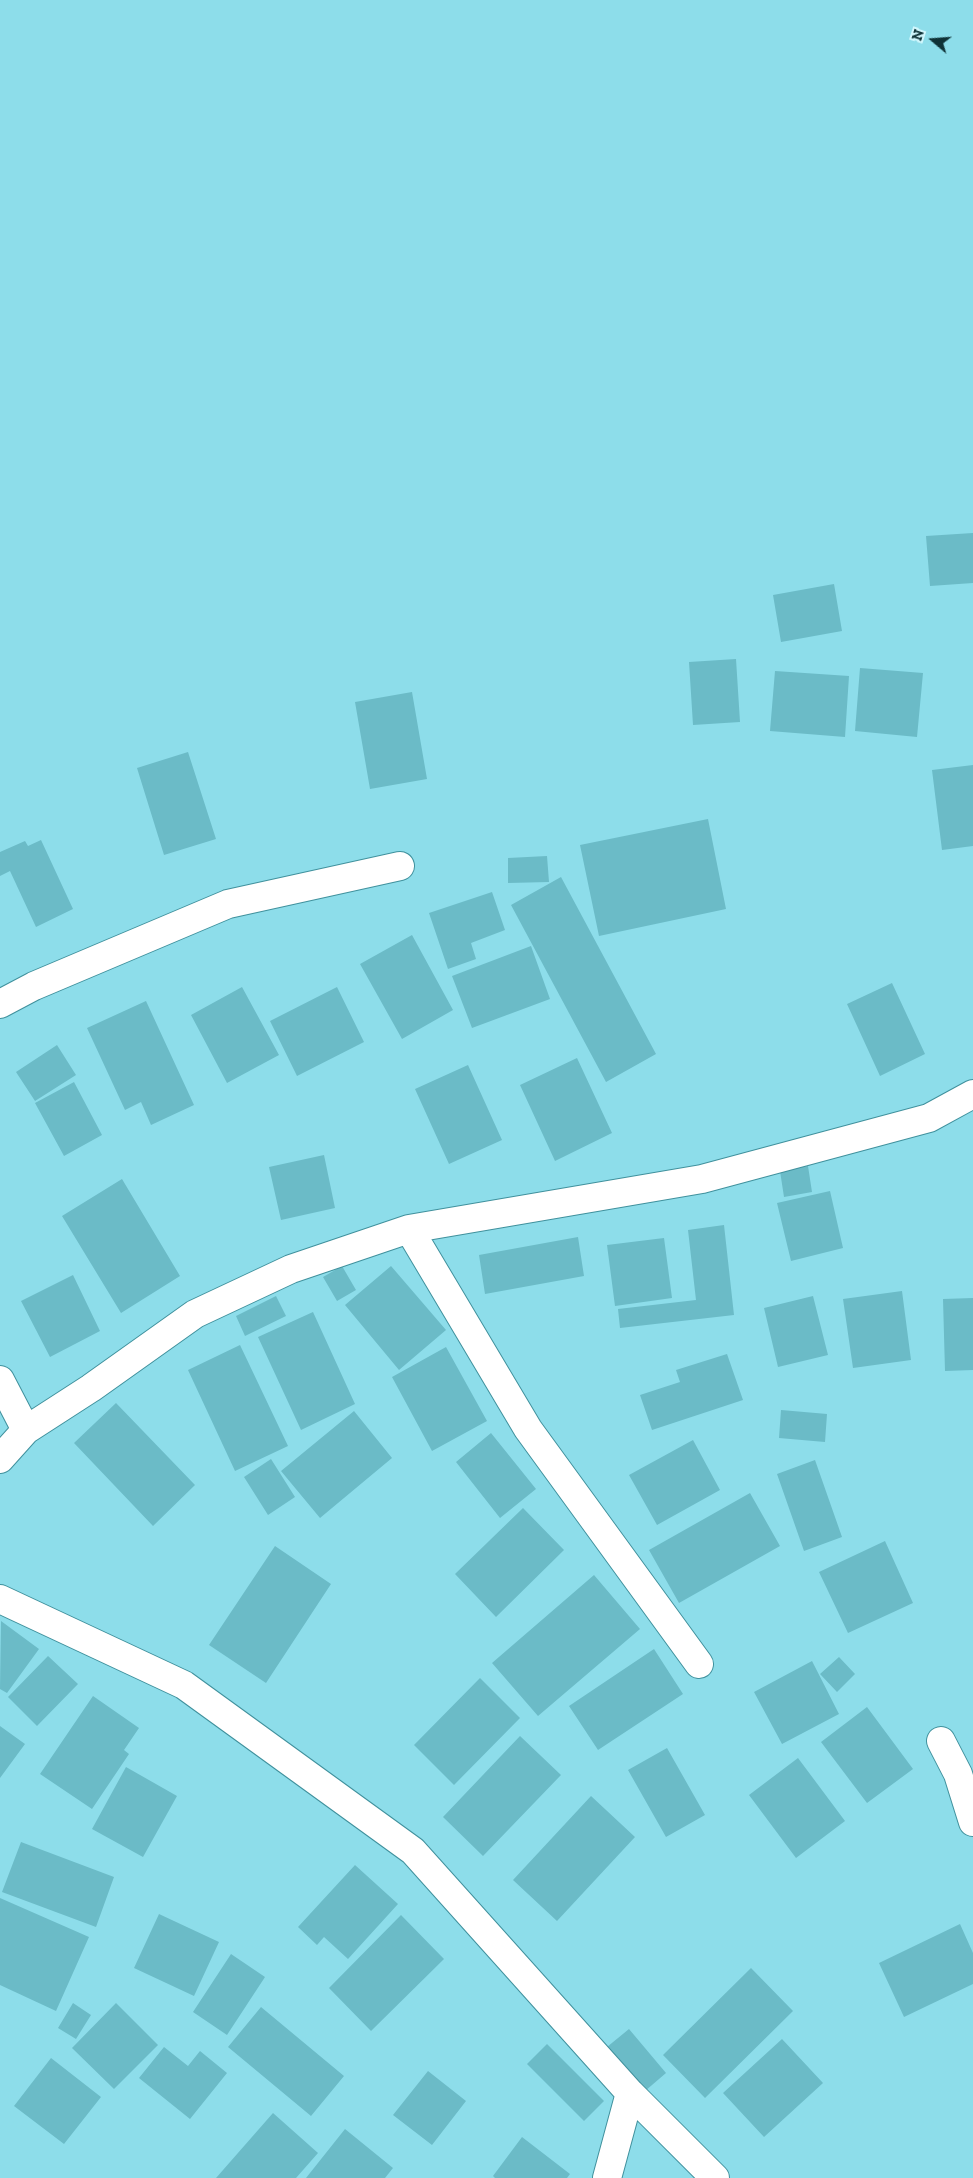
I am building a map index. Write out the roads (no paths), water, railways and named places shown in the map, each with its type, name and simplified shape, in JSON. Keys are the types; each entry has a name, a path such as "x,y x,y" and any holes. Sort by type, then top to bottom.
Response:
{"street":[{"path":"0,1004 34,986 228,904 400,866"},
{"path":"0,1459 26,1430 91,1388 195,1314 291,1269 409,1229 702,1179 929,1118 973,1094"},
{"path":"409,1229 528,1429 699,1664"},
{"path":"0,1380 26,1430"},
{"path":"0,1599 184,1685 413,1851 630,2093 714,2178"},
{"path":"941,1741 958,1774 973,1822"},
{"path":"607,2178 630,2093"}]}
